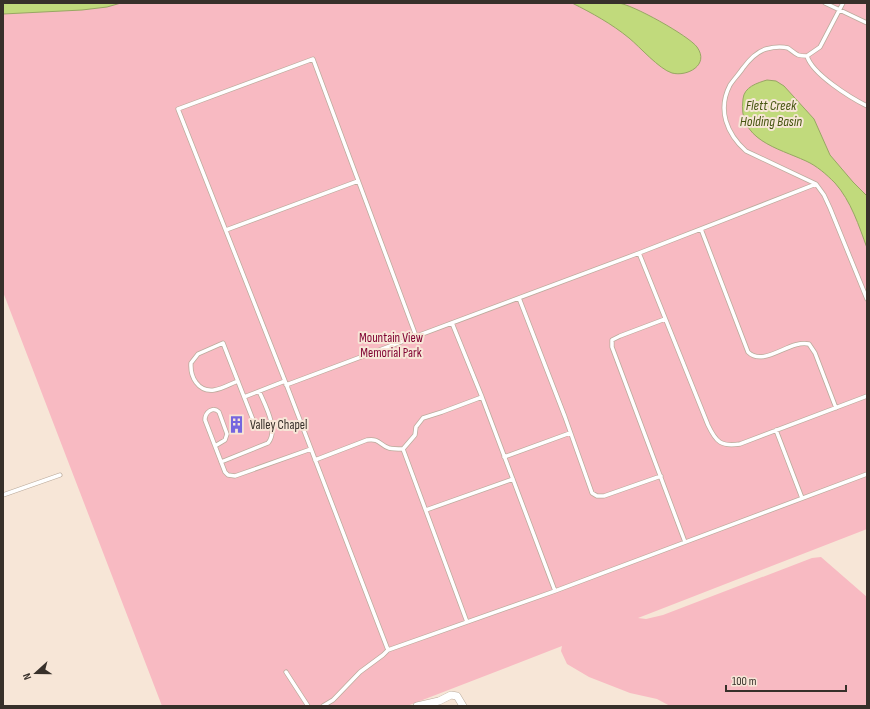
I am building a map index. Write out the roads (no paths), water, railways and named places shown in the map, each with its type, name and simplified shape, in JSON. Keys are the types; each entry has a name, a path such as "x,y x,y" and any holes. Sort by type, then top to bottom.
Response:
{"street":[{"path":"417,706 451,695 457,696 463,706"}],"lane":[{"path":"825,3 867,23"},
{"path":"843,3 820,47 807,56 798,55 788,48 770,48 757,53 730,85 724,111 729,132 736,143 746,151 816,184 824,195 830,208 867,299"},
{"path":"807,56 809,62 836,87 867,106"},
{"path":"388,650 178,109 313,58 416,336"},
{"path":"226,230 358,181"},
{"path":"244,396 285,383 452,323 639,253 816,184"},
{"path":"701,228 748,352 753,356 762,356 799,344 809,344 815,353 836,408"},
{"path":"639,253 715,438 723,444 740,444 867,396"},
{"path":"519,298 592,493 597,496 604,496 661,476"},
{"path":"665,319 612,340 612,347 685,542"},
{"path":"452,323 482,397 555,591"},
{"path":"238,381 213,390 203,389 193,378 191,363 198,354 223,343 244,396 255,425 258,426 270,422"},
{"path":"221,462 268,443 273,434 273,429 259,391"},
{"path":"403,449 415,436 416,426 423,418 482,397"},
{"path":"216,446 225,440 227,434 219,412 213,409 205,415 205,420 221,462 228,475 235,476 310,449"},
{"path":"776,430 802,498"},
{"path":"504,457 570,433"},
{"path":"315,460 373,439 378,440 388,448 403,449"},
{"path":"403,449 467,622"},
{"path":"323,706 333,700 360,672 388,650 555,591 867,474"},
{"path":"3,495 60,475"},
{"path":"426,510 513,479"},
{"path":"286,672 308,706"}],"water":[{"path":"3,3 121,3 107,7 82,10 3,14"},
{"path":"572,3 618,3 647,14 692,42 700,53 701,59 699,64 690,71 684,73 678,74 667,71 616,28"},
{"name":"Flett Creek Holding Basin","path":"767,80 776,81 784,86 814,119 830,155 867,196 867,248 850,206 841,190 835,183 821,170 810,163 762,140 753,133 746,124 743,113 744,95 752,86"}],"place":[{"name":"Valley Chapel","path":"237,425"}],"park label":[{"name":"Mountain View Memorial Park","path":"391,346"}]}
